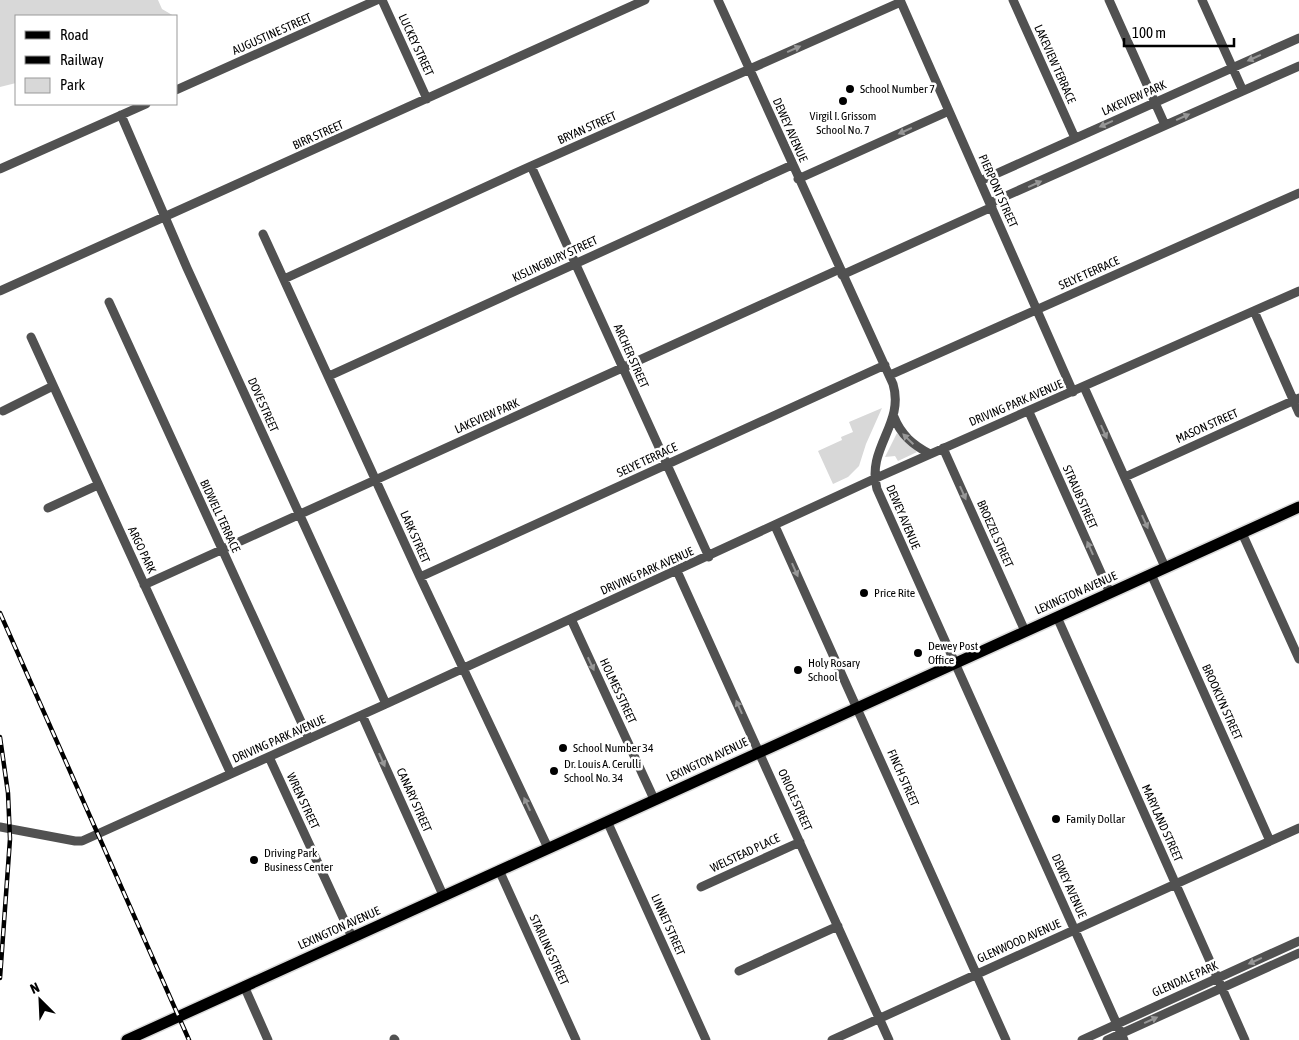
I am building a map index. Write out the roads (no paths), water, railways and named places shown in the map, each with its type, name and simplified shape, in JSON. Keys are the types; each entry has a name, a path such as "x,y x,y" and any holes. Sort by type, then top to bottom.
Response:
{"main road":[{"name":"LEXINGTON AVENUE","path":"127,1040 1299,507"}],"street":[{"name":"AUGUSTINE STREET","path":"178,89 378,0"},
{"name":"LUCKEY STREET","path":"382,0 427,100"},
{"name":"BIRR STREET","path":"0,291 427,100 645,0"},
{"name":"DEWEY AVENUE","path":"718,0 798,179 890,375 896,398 894,416 875,460 874,479 881,501 1122,1037"},
{"name":"LAKEVIEW TERRACE","path":"1013,0 1075,138"},
{"path":"1109,0 1165,125"},
{"path":"1202,0 1243,91"},
{"name":"BRYAN STREET","path":"284,280 531,166 901,1"},
{"name":"PIERPONT STREET","path":"901,1 1073,392"},
{"name":"LAKEVIEW PARK","path":"980,181 1299,38"},
{"name":"LAKEVIEW PARK","path":"144,585 623,368 1299,66"},
{"path":"0,169 144,105"},
{"path":"798,179 949,111"},
{"name":"DOVE STREET","path":"121,115 191,277 386,704"},
{"name":"KISLINGBURY STREET","path":"329,376 792,164"},
{"name":"ARCHER STREET","path":"531,166 709,557"},
{"name":"SELYE TERRACE","path":"890,375 1299,192"},
{"name":"LARK STREET","path":"263,234 420,577 548,848"},
{"name":"DRIVING PARK AVENUE","path":"0,827 75,842 82,841 709,557 874,479 1299,291"},
{"name":"BIDWELL TERRACE","path":"109,302 309,739"},
{"path":"1254,311 1296,400 1299,413"},
{"name":"ARGO PARK","path":"31,337 231,774"},
{"name":"SELYE TERRACE","path":"420,577 885,365"},
{"path":"3,410 53,386"},
{"path":"1084,387 1165,567"},
{"name":"MASON STREET","path":"1125,477 1296,400"},
{"name":"STRAUB STREET","path":"1028,412 1110,592"},
{"path":"894,416 904,435 918,448 930,454"},
{"name":"BROEZEL STREET","path":"943,448 1025,631"},
{"path":"48,508 98,485"},
{"name":"FINCH STREET","path":"775,526 858,707 1006,1040"},
{"path":"1242,532 1299,659"},
{"name":"ORIOLE STREET","path":"677,570 889,1040"},
{"name":"BROOKLYN STREET","path":"1151,574 1270,841"},
{"name":"MARYLAND STREET","path":"1057,617 1245,1040"},
{"name":"HOLMES STREET","path":"571,619 654,800"},
{"name":"CANARY STREET","path":"362,715 443,895"},
{"name":"WREN STREET","path":"269,757 352,937"},
{"name":"LINNET STREET","path":"606,821 706,1040"},
{"name":"GLENWOOD AVENUE","path":"832,1040 1299,828"},
{"name":"WELSTEAD PLACE","path":"701,887 800,842"},
{"name":"STARLING STREET","path":"499,870 576,1040"},
{"path":"739,971 838,926"},
{"name":"GLENDALE PARK","path":"1082,1040 1299,941"},
{"name":"GLENDALE PARK","path":"1107,1040 1122,1037 1299,953"},
{"path":"244,986 268,1040"}],"railway":[{"path":"0,613 189,1040"},
{"path":"0,737 8,793 10,839 0,978"}],"place":[{"name":"School Number 7","path":"850,89"},
{"name":"Virgil I. Grissom School No. 7","path":"843,101"},
{"name":"Price Rite","path":"864,593"},
{"name":"Dewey Post Office","path":"918,653"},
{"name":"Holy Rosary School","path":"798,670"},
{"name":"School Number 34","path":"563,748"},
{"name":"Dr. Louis A. Cerulli School No. 34","path":"554,771"},
{"name":"Family Dollar","path":"1056,819"},
{"name":"Driving Park Business Center","path":"254,860"}]}
